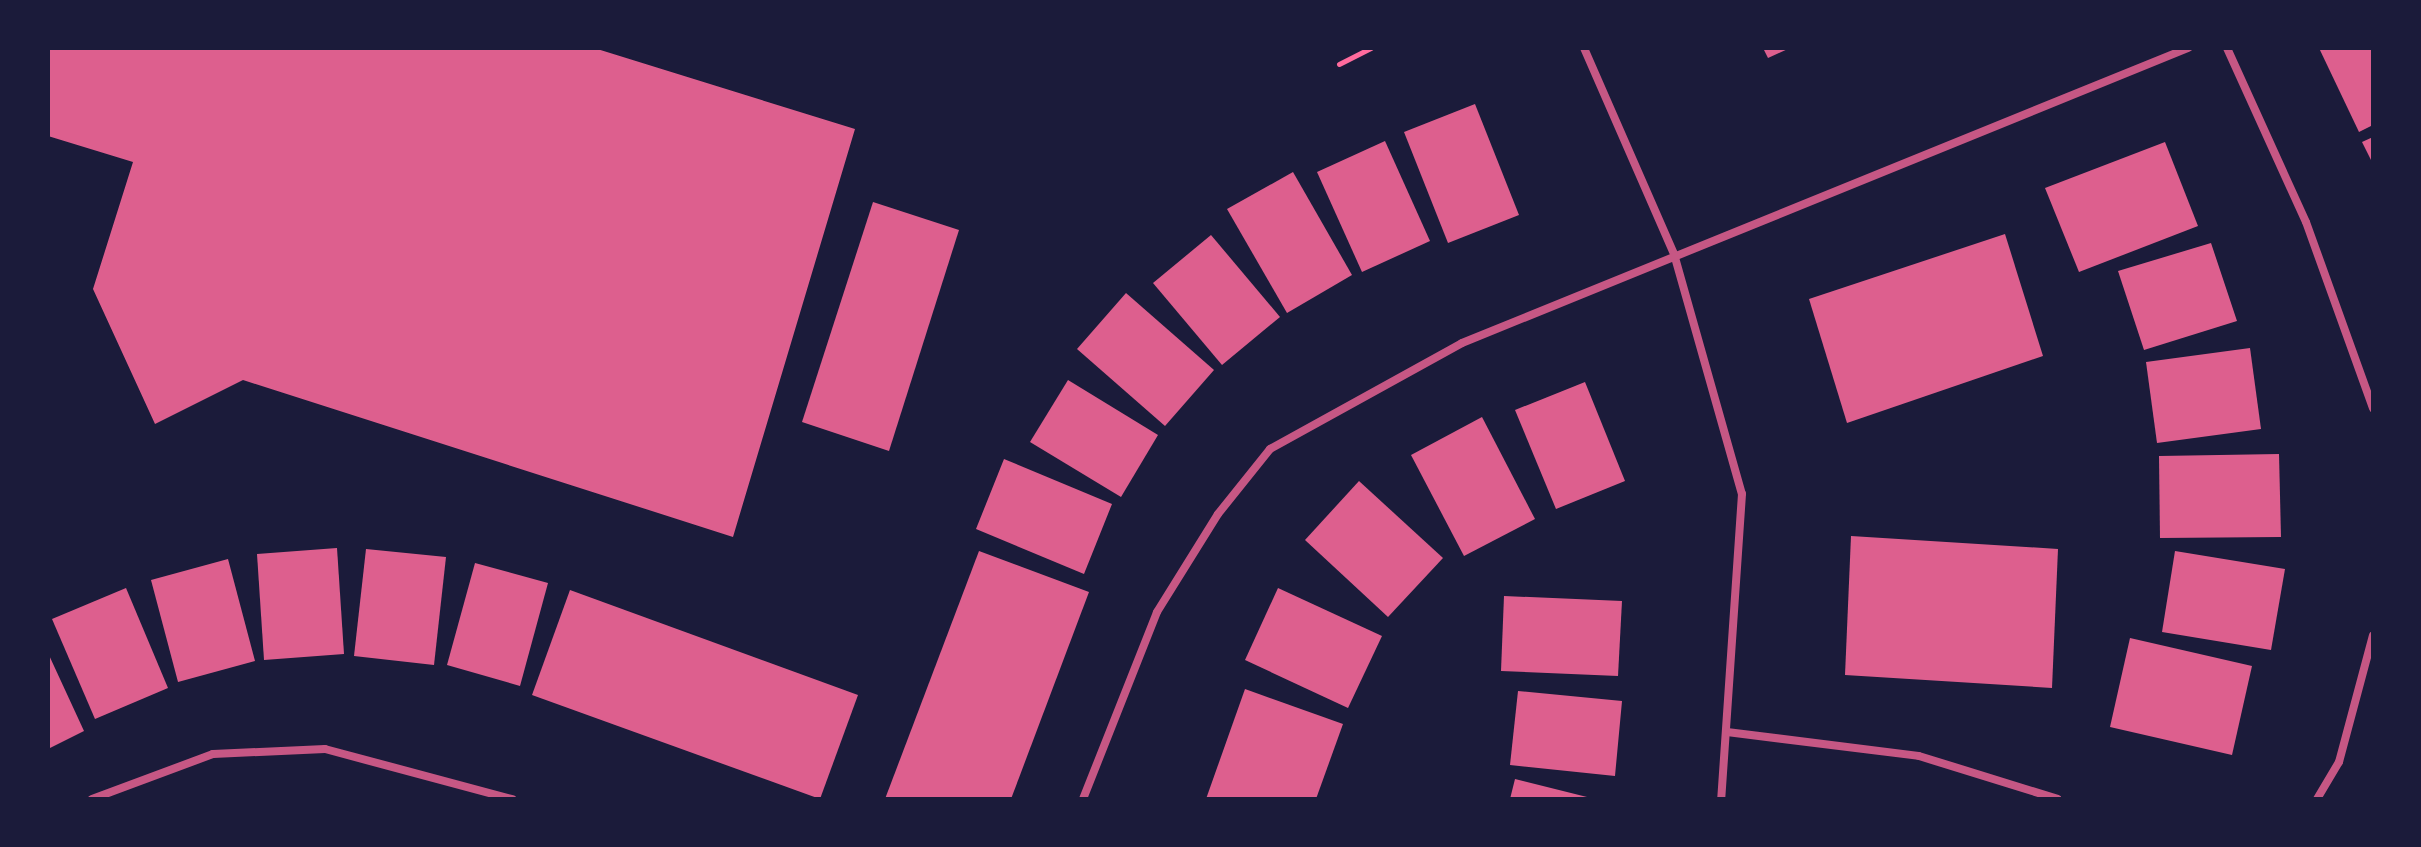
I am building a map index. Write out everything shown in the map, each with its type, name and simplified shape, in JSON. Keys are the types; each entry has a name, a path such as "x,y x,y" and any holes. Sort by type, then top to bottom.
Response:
{"street":[{"path":"1584,48 1674,254 1742,494 1721,799"},
{"path":"1083,799 1157,612 1218,514 1270,449 1462,343 1674,254 2188,48"},
{"path":"2227,48 2306,222 2373,408"},
{"path":"2317,799 2339,762 2373,635"},
{"path":"1727,732 1919,756 2058,799"},
{"path":"92,799 213,754 325,749 512,799"}],"path":[{"path":"1339,64 1371,48"}],"building":[{"path":"48,48 594,48 855,129 733,537 243,380 155,424 93,289 133,162 48,136"},
{"path":"1763,48 1790,48 1768,58"},
{"path":"2319,48 2373,48 2373,125 2359,132"},
{"path":"1475,104 1519,215 1448,243 1404,132"},
{"path":"2373,137 2373,164 2362,142"},
{"path":"1385,141 1430,241 1362,272 1317,172"},
{"path":"2165,142 2198,226 2079,272 2045,188"},
{"path":"1293,172 1352,275 1287,313 1227,209"},
{"path":"873,202 959,230 889,451 802,422"},
{"path":"2005,234 2043,356 1847,423 1809,299"},
{"path":"1211,235 1280,317 1222,365 1153,283"},
{"path":"2211,243 2237,321 2144,350 2118,271"},
{"path":"1126,293 1214,370 1165,426 1077,349"},
{"path":"2250,348 2261,429 2157,443 2146,362"},
{"path":"1068,380 1158,435 1121,497 1030,442"},
{"path":"1585,382 1625,481 1556,509 1515,410"},
{"path":"1482,417 1535,519 1464,556 1411,455"},
{"path":"2279,454 2281,537 2160,538 2159,456"},
{"path":"1004,459 1112,504 1084,574 976,529"},
{"path":"1359,481 1443,558 1388,617 1305,540"},
{"path":"1851,536 2058,549 2052,688 1845,675"},
{"path":"337,548 344,654 264,660 257,554"},
{"path":"366,549 446,557 434,665 354,656"},
{"path":"979,551 1089,592 1011,799 885,799"},
{"path":"2175,551 2285,569 2271,650 2162,632"},
{"path":"228,559 255,661 178,682 151,580"},
{"path":"475,563 548,583 520,686 447,665"},
{"path":"126,588 168,688 95,719 52,619"},
{"path":"1278,588 1382,636 1348,708 1245,660"},
{"path":"570,590 858,695 820,799 532,695"},
{"path":"1504,596 1622,601 1618,676 1501,671"},
{"path":"2130,638 2252,666 2232,755 2110,727"},
{"path":"48,653 84,731 48,749"},
{"path":"1245,689 1343,724 1316,799 1206,799"},
{"path":"1518,691 1622,701 1615,776 1510,765"},
{"path":"1515,779 1591,798 1591,799 1510,799"}]}
